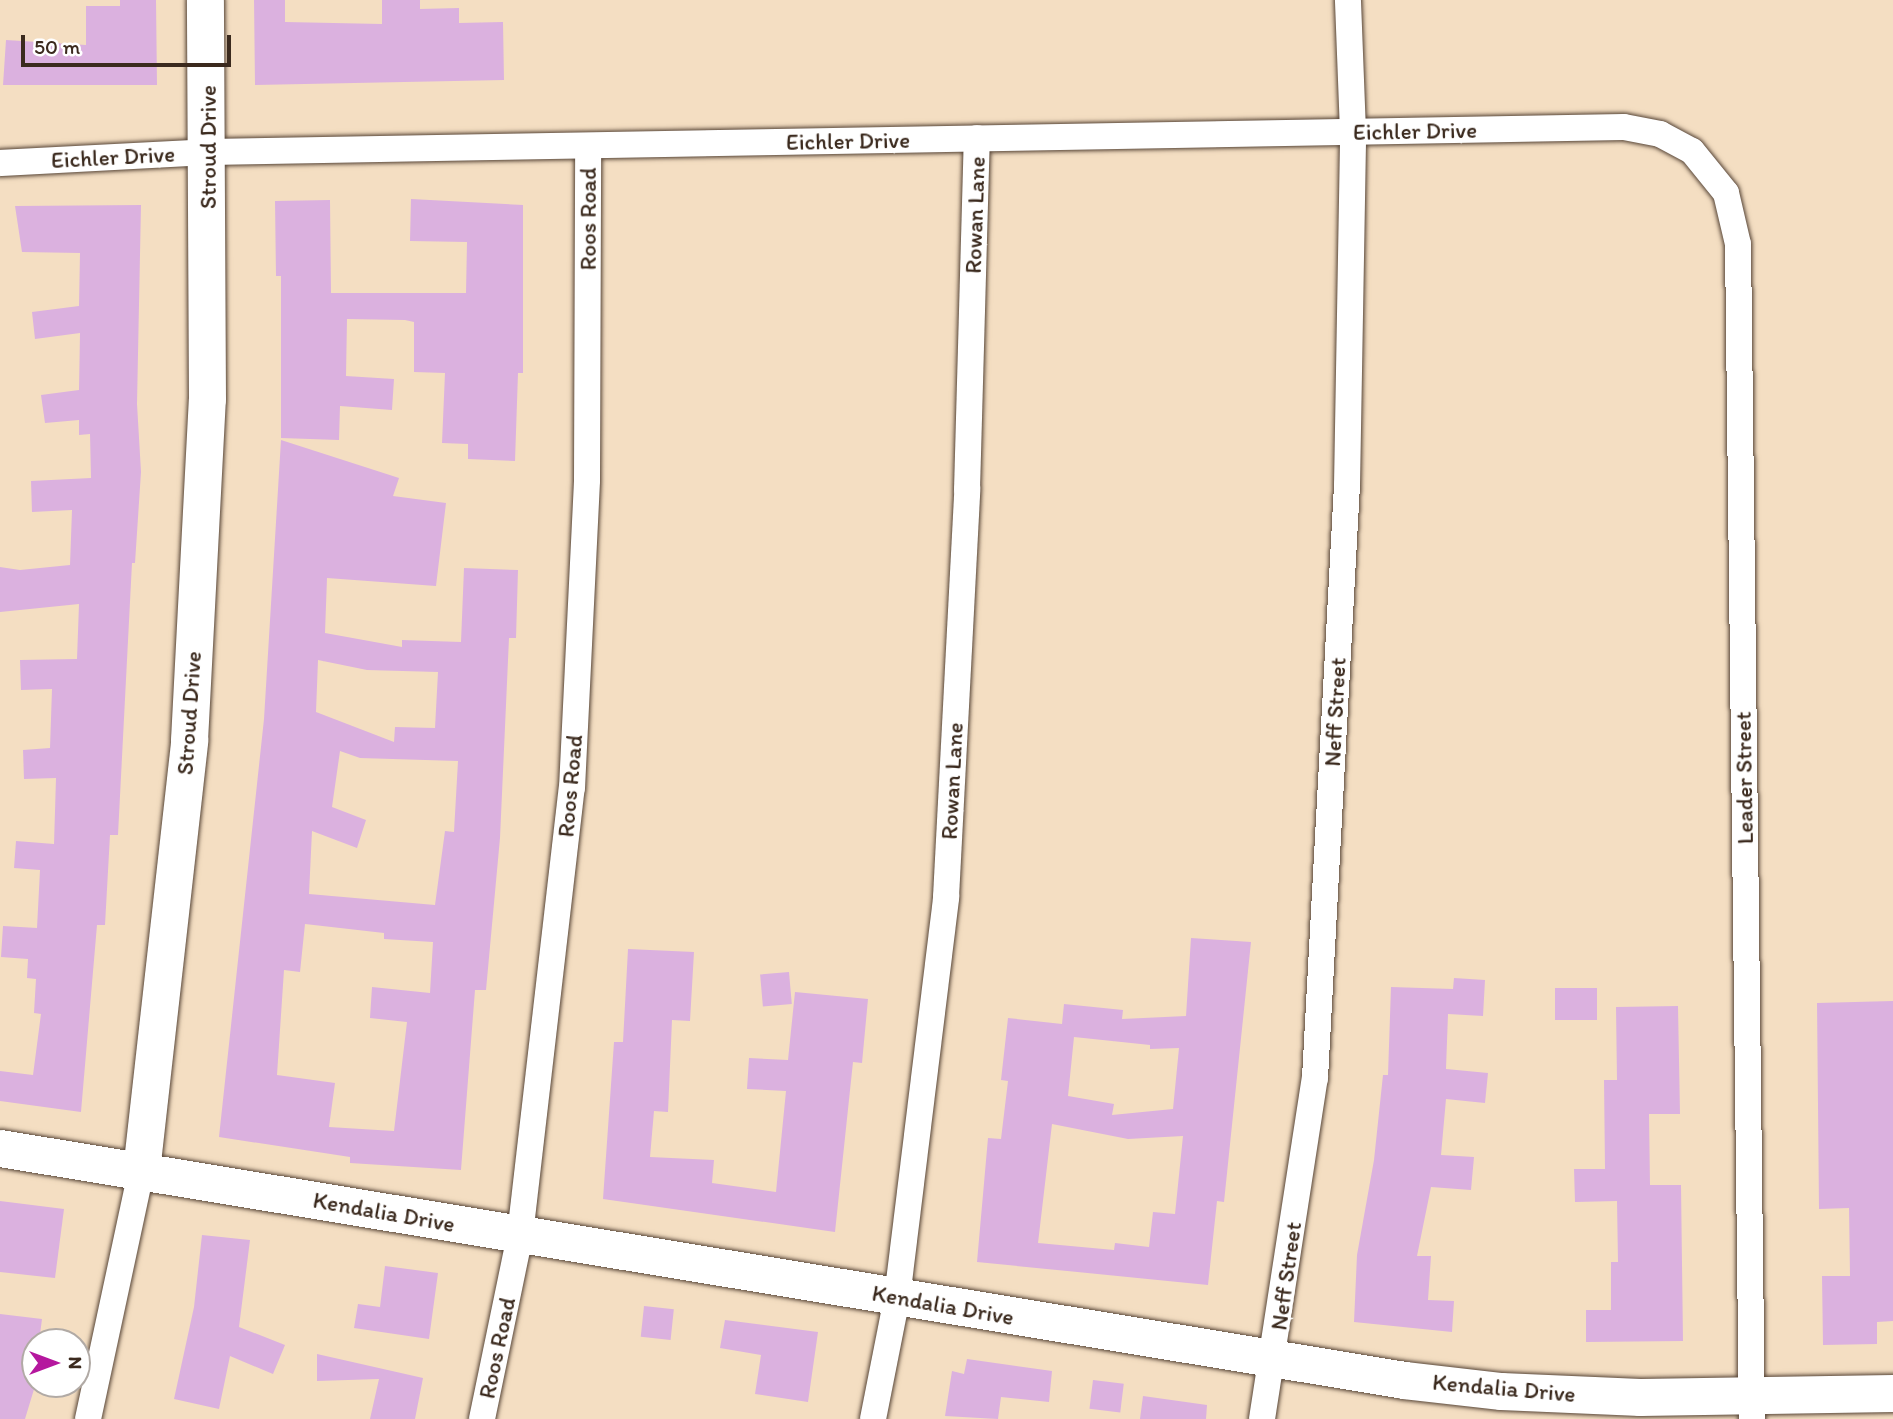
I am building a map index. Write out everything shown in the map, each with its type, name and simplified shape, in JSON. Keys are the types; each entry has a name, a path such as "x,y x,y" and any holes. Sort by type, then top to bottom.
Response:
{"street":[{"name":"Stroud Drive","path":"88,1419 141,1171 189,740 207,399 209,152 205,0"},
{"name":"Neff Street","path":"1262,1419 1315,1077 1348,486 1353,132 1348,0"},
{"name":"Eichler Drive","path":"0,163 209,152 1624,127 1660,134 1692,151"},
{"name":"Rowan Lane","path":"873,1419 897,1298 946,897 967,490 977,138"},
{"name":"Roos Road","path":"482,1419 520,1235 572,788 587,480 589,146"},
{"name":"Leader Street","path":"1692,151 1726,194 1738,244 1752,1407"},
{"name":"Kendalia Drive","path":"0,1148 1273,1361 1501,1391 1640,1397 1752,1407 1893,1393"}],"building":[{"path":"120,0 156,0 157,85 3,85 6,40 86,45 86,6 120,6"},
{"path":"254,0 285,0 285,22 382,24 382,0 420,0 420,9 459,8 459,23 503,22 504,80 255,85"},
{"path":"411,199 523,205 523,373 518,373 515,461 468,459 468,444 442,443 445,373 414,372 414,322 405,320 347,319 346,376 394,379 392,410 340,406 339,440 281,438 281,276 276,276 275,201 330,200 331,293 466,293 467,242 410,241"},
{"path":"141,205 137,404 141,472 135,563 132,563 118,835 110,835 105,925 97,925 81,1112 0,1101 0,1071 33,1075 41,1014 34,1013 36,979 27,978 28,959 1,957 3,926 37,928 40,870 14,868 16,841 54,844 56,778 24,779 23,750 50,748 52,689 21,690 20,660 77,659 79,604 0,612 0,567 20,570 70,565 72,510 32,512 31,481 91,478 90,434 79,435 79,420 45,423 41,395 79,390 80,333 35,339 32,312 79,306 80,253 22,252 15,206"},
{"path":"281,440 399,478 393,496 446,503 436,586 327,578 325,633 402,647 402,640 461,642 464,568 518,570 516,638 509,638 500,838 486,990 475,990 461,1170 350,1163 350,1157 219,1137 264,719","holes":["318,660 367,670 438,672 435,728 395,727 394,742 316,712","340,751 360,758 458,761 454,832 445,831 435,905 309,894 312,831 357,848 366,820 332,807","305,924 384,933 384,939 433,942 430,993 372,987 370,1018 407,1022 394,1131 329,1127 335,1083 277,1075 284,970 300,972"]},
{"path":"1191,938 1251,942 1224,1202 1217,1201 1208,1285 977,1262 988,1138 1001,1139 1008,1081 1001,1080 1008,1018 1062,1024 1064,1004 1123,1010 1122,1019 1186,1016","holes":["1074,1037 1150,1045 1150,1049 1179,1048 1173,1109 1112,1115 1114,1104 1068,1096","1052,1124 1128,1139 1183,1136 1175,1214 1153,1212 1149,1247 1115,1243 1114,1250 1038,1243"]},
{"path":"628,949 694,952 690,1021 672,1020 668,1112 654,1111 650,1157 714,1160 712,1183 776,1192 786,1091 747,1089 749,1058 788,1060 795,992 868,999 862,1063 853,1062 835,1232 603,1199 614,1042 623,1042"},
{"path":"789,972 792,1004 763,1006 760,975"},
{"path":"1454,978 1485,980 1483,1016 1448,1014 1446,1069 1488,1073 1485,1103 1446,1099 1441,1155 1474,1157 1471,1190 1431,1187 1417,1256 1431,1256 1428,1300 1454,1301 1452,1332 1354,1322 1357,1255 1374,1160 1383,1075 1388,1075 1391,987 1453,989"},
{"path":"1555,988 1597,988 1597,1020 1555,1020"},
{"path":"1893,1001 1893,1321 1877,1322 1877,1344 1823,1345 1822,1276 1850,1276 1849,1208 1819,1209 1817,1003"},
{"path":"1678,1006 1680,1114 1649,1114 1650,1185 1681,1185 1683,1341 1586,1342 1586,1310 1611,1310 1611,1262 1618,1262 1617,1201 1575,1202 1574,1169 1605,1169 1604,1080 1617,1080 1616,1007"},
{"path":"0,1201 64,1209 55,1278 0,1272"},
{"path":"202,1235 250,1240 239,1327 285,1345 273,1374 230,1356 219,1409 174,1399 194,1307"},
{"path":"385,1266 438,1273 429,1339 354,1328 358,1304 380,1307"},
{"path":"644,1306 674,1309 671,1340 641,1337"},
{"path":"0,1314 42,1319 41,1328 21,1328 21,1398 31,1398 25,1419 0,1419"},
{"path":"725,1320 818,1332 808,1402 755,1394 761,1355 720,1348"},
{"path":"317,1354 423,1378 415,1419 370,1419 379,1379 317,1381"},
{"path":"967,1359 1052,1371 1049,1402 1001,1397 998,1419 945,1416 952,1371 964,1374"},
{"path":"1093,1380 1124,1384 1120,1413 1089,1409"},
{"path":"1143,1396 1207,1405 1206,1419 1140,1419"}]}
